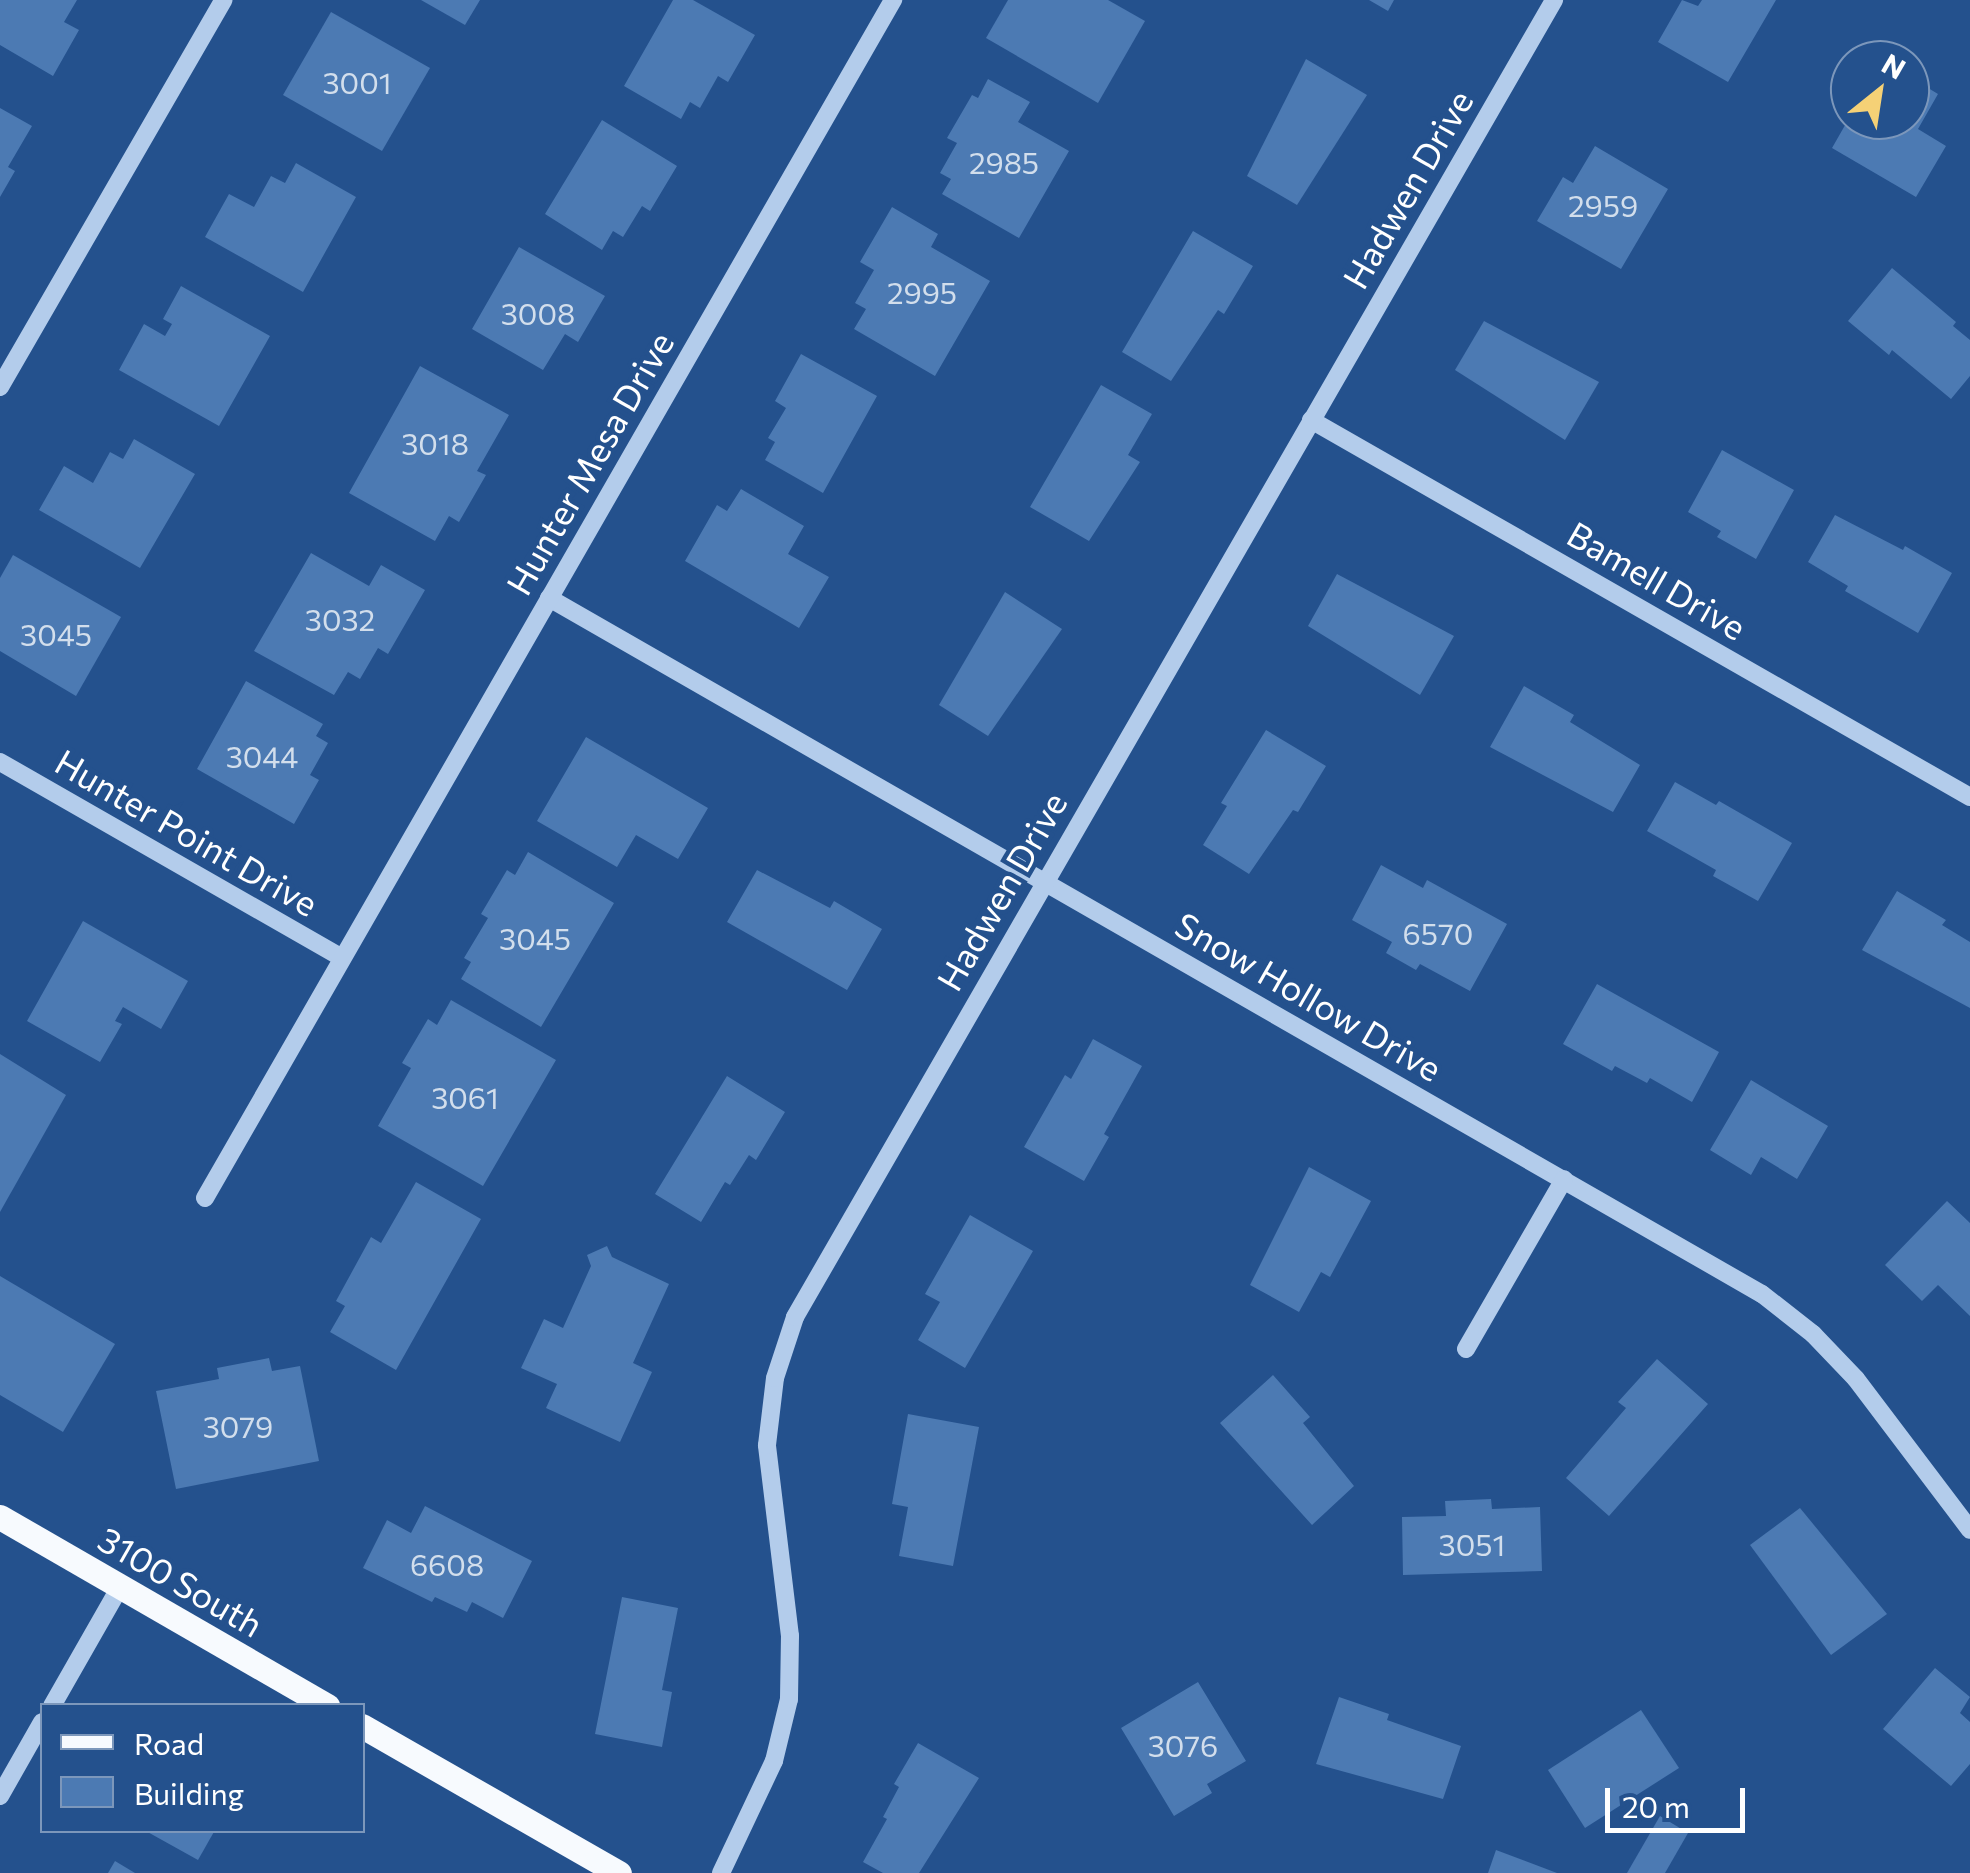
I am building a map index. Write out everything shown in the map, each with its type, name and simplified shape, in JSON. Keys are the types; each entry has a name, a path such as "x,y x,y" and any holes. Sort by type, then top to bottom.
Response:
{"main road":[{"name":"3100 South","path":"0,1518 322,1703"},
{"path":"365,1728 619,1873"}],"street":[{"path":"0,387 223,0"},
{"name":"Hunter Mesa Drive","path":"205,1198 892,0"},
{"name":"Hadwen Drive","path":"721,1873 774,1761 789,1699 790,1636 766,1444 783,1347 811,1284 1554,0"},
{"name":"Bamell Drive","path":"1311,420 1970,797"},
{"name":"Snow Hollow Drive","path":"549,598 1731,1275 1814,1334 1878,1405 1970,1530"},
{"name":"Hunter Point Drive","path":"0,762 342,958"},
{"path":"1466,1349 1564,1179"},
{"path":"54,1703 120,1587"},
{"path":"0,1796 40,1726"}],"building":[{"path":"0,0 77,0 64,22 79,30 53,76 0,45"},
{"path":"421,0 480,0 465,25"},
{"path":"673,0 693,0 755,35 728,82 718,76 700,108 690,102 681,119 624,86"},
{"path":"1008,0 1108,0 1145,21 1098,103 986,38"},
{"path":"1369,0 1394,0 1388,11"},
{"path":"1682,0 1698,6 1702,0 1776,0 1728,82 1658,42"},
{"path":"331,12 430,68 382,151 283,95"},
{"path":"1306,59 1367,95 1297,205 1247,176"},
{"path":"988,79 1030,102 1018,122 1069,151 1019,238 942,194 951,179 940,173 957,143 947,138 972,95 978,98"},
{"path":"1930,89 1938,94 1930,108"},
{"path":"0,108 32,126 8,167 15,171 0,197"},
{"path":"602,120 677,166 650,211 642,206 623,237 613,231 602,250 545,214"},
{"path":"1930,136 1946,146 1916,197 1832,148 1837,140 1930,140"},
{"path":"1595,146 1668,189 1621,269 1537,221 1563,177 1573,183"},
{"path":"296,163 356,197 303,292 205,237 229,194 254,207 271,176 285,183"},
{"path":"892,207 938,234 931,247 990,281 935,376 854,329 866,309 855,303 874,270 860,262"},
{"path":"1193,231 1253,266 1224,314 1218,310 1171,381 1122,352"},
{"path":"519,247 605,296 578,342 565,334 543,370 472,329"},
{"path":"1892,268 1956,322 1953,326 1970,340 1970,376 1951,399 1892,350 1889,355 1848,321"},
{"path":"181,286 270,336 219,426 119,370 144,324 165,336 172,324 163,319"},
{"path":"1484,321 1599,382 1565,440 1455,370"},
{"path":"801,354 877,396 823,493 765,460 775,442 768,438 786,408 775,401"},
{"path":"420,366 509,415 477,471 486,475 459,522 449,516 435,541 349,493"},
{"path":"1101,385 1152,414 1128,455 1140,462 1089,541 1030,507"},
{"path":"134,439 195,474 140,568 39,510 64,466 93,483 110,452 123,459"},
{"path":"1722,450 1794,490 1756,559 1717,537 1721,531 1688,512"},
{"path":"741,489 804,526 788,554 829,577 799,628 685,561 717,505 727,511"},
{"path":"1835,515 1903,550 1905,546 1952,573 1918,633 1845,591 1848,586 1808,562"},
{"path":"311,553 369,586 381,565 425,590 388,654 378,648 360,679 348,672 334,695 254,651"},
{"path":"13,555 121,617 76,696 0,651 0,578"},
{"path":"1337,574 1454,636 1420,695 1308,626"},
{"path":"1005,592 1062,629 988,736 939,705"},
{"path":"246,681 323,724 316,736 328,743 310,775 319,780 294,824 197,769"},
{"path":"1524,686 1574,715 1570,722 1640,765 1613,812 1490,747"},
{"path":"1266,730 1326,766 1298,812 1293,810 1249,874 1203,845 1227,806 1221,803"},
{"path":"586,737 708,808 678,859 636,835 617,867 537,821"},
{"path":"1675,782 1716,805 1719,801 1792,843 1758,901 1713,876 1716,870 1647,831"},
{"path":"528,852 614,903 541,1027 461,979 471,962 464,958 488,918 481,914 507,870 515,875"},
{"path":"1381,865 1423,888 1427,880 1507,924 1470,991 1420,964 1416,970 1386,953 1392,942 1352,920"},
{"path":"757,870 830,908 834,901 882,929 847,990 727,922"},
{"path":"1897,891 1946,920 1942,925 1970,942 1970,1008 1862,950"},
{"path":"83,921 188,981 161,1029 123,1007 115,1021 122,1024 100,1062 27,1021"},
{"path":"1597,984 1719,1052 1692,1102 1650,1078 1647,1083 1615,1066 1612,1071 1563,1044"},
{"path":"451,1000 556,1060 483,1186 378,1126 411,1068 402,1063 428,1019 437,1025"},
{"path":"1093,1039 1142,1066 1104,1134 1109,1137 1084,1181 1024,1147 1065,1075 1071,1079"},
{"path":"0,1054 66,1095 0,1212"},
{"path":"727,1076 785,1112 756,1160 749,1155 730,1185 725,1182 701,1222 655,1194"},
{"path":"1751,1080 1828,1126 1797,1179 1761,1157 1751,1175 1710,1150"},
{"path":"1309,1167 1371,1201 1330,1277 1321,1272 1299,1312 1250,1285"},
{"path":"416,1182 481,1219 396,1370 330,1332 345,1306 336,1301 371,1237 381,1243"},
{"path":"1947,1201 1970,1223 1970,1316 1938,1285 1922,1301 1885,1265"},
{"path":"970,1215 1033,1251 965,1368 918,1340 940,1302 925,1294"},
{"path":"607,1246 612,1257 669,1284 633,1363 652,1372 620,1442 546,1408 557,1384 521,1368 544,1319 563,1328 591,1266 587,1255"},
{"path":"0,1276 115,1344 63,1432 0,1395"},
{"path":"269,1358 272,1371 300,1366 319,1461 176,1489 156,1391 219,1379 217,1368"},
{"path":"1657,1359 1708,1404 1609,1516 1566,1478 1626,1408 1618,1402"},
{"path":"1273,1375 1310,1417 1303,1423 1354,1486 1312,1525 1220,1423"},
{"path":"908,1414 979,1427 953,1566 899,1556 908,1507 892,1504"},
{"path":"1491,1499 1492,1509 1540,1507 1542,1571 1403,1575 1402,1517 1446,1516 1445,1501"},
{"path":"425,1506 532,1561 503,1618 472,1602 467,1612 435,1597 432,1602 363,1568 387,1520 411,1533"},
{"path":"1800,1508 1887,1614 1831,1655 1750,1545"},
{"path":"622,1597 678,1608 662,1690 672,1692 662,1747 595,1734"},
{"path":"1935,1668 1970,1697 1960,1713 1970,1722 1970,1764 1951,1786 1883,1729"},
{"path":"1198,1682 1246,1761 1207,1784 1212,1793 1174,1816 1121,1728"},
{"path":"1339,1697 1389,1714 1387,1720 1461,1746 1443,1799 1316,1764"},
{"path":"1641,1710 1679,1768 1585,1828 1548,1770"},
{"path":"918,1743 979,1778 919,1873 883,1873 863,1862 887,1819 883,1817 899,1787 894,1784"},
{"path":"1660,1816 1688,1833 1665,1873 1627,1873"},
{"path":"149,1833 213,1833 198,1860"},
{"path":"1496,1850 1557,1873 1488,1873"},
{"path":"115,1861 135,1873 108,1873"}]}
